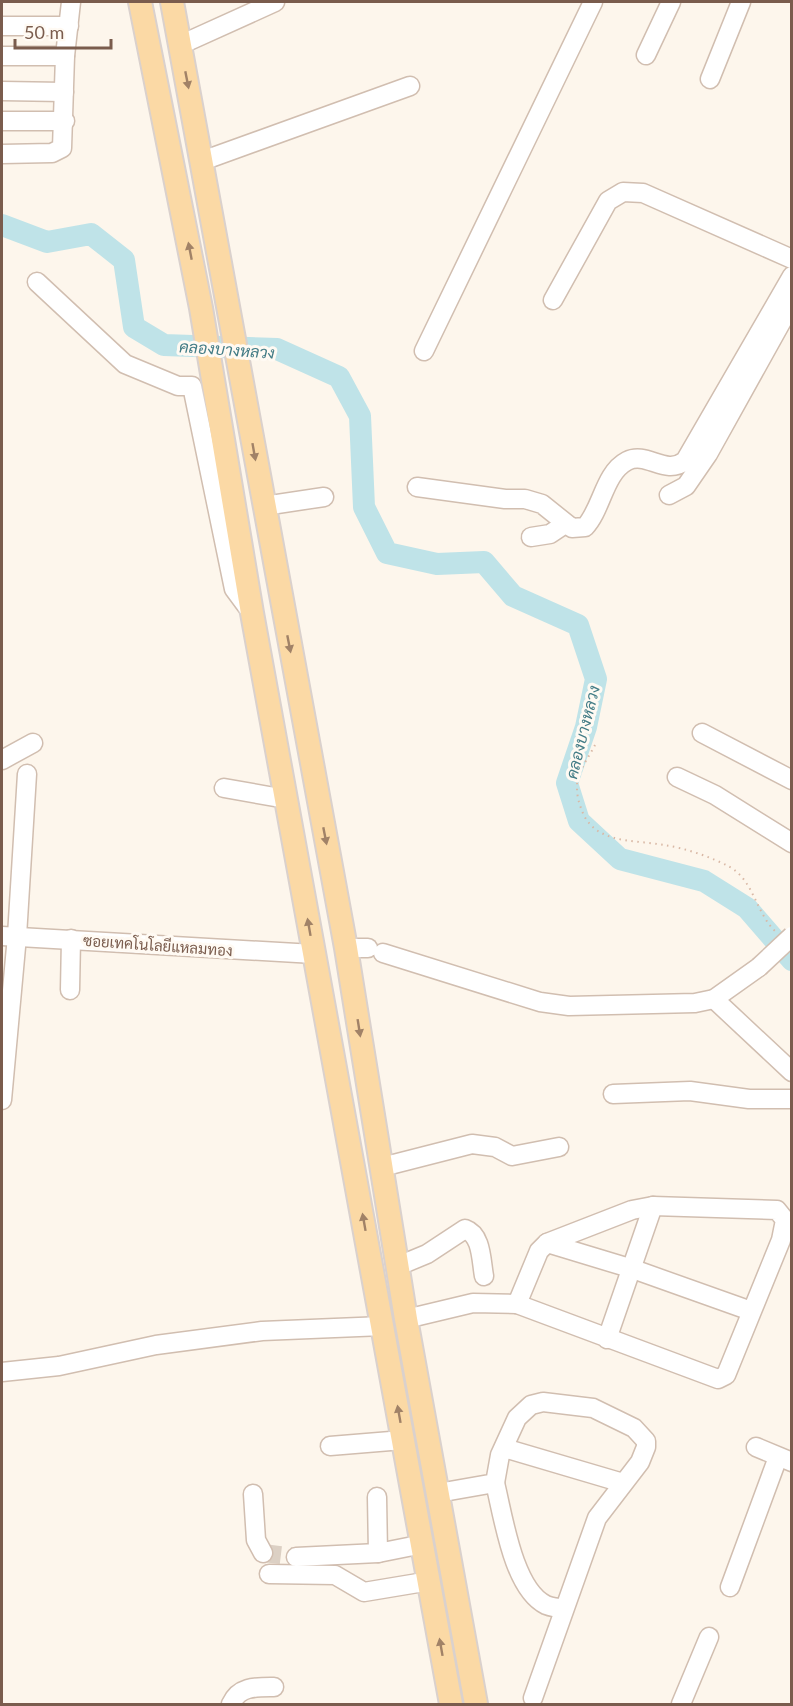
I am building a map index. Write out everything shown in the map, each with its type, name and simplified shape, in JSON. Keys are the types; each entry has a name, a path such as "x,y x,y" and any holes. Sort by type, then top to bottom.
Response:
{"main road":[{"path":"140,2 218,400 252,613 451,1704"},
{"path":"172,2 264,506 366,950 382,1167 406,1319 476,1704"},
{"path":"414,1498 438,1493"}],"street":[{"path":"2,154 57,152 62,148 65,121 65,56 71,2"},
{"path":"180,45 275,2"},
{"path":"424,351 593,2"},
{"path":"646,55 671,2"},
{"path":"710,78 741,2"},
{"path":"2,26 69,26"},
{"path":"2,56 65,56"},
{"path":"202,161 410,86"},
{"path":"2,91 64,92"},
{"path":"2,121 65,121"},
{"path":"553,300 608,201 623,192 643,193 792,259"},
{"path":"417,487 505,499 525,499 542,504 572,528 585,527 595,516 611,477 628,461 639,459 676,467 685,461 792,276"},
{"path":"37,282 125,363 178,386 192,386 234,589 252,613"},
{"path":"669,495 686,486 702,462 792,303"},
{"path":"264,506 324,497"},
{"path":"531,537 550,534 566,524"},
{"path":"702,733 792,780"},
{"path":"2,760 33,743"},
{"path":"2,1101 9,936 27,774"},
{"path":"677,777 715,795 792,843"},
{"path":"224,788 286,799"},
{"path":"366,950 510,994 569,1006 696,1003 714,999 759,967 784,935"},
{"name":"ซอยเทคโนโลยีแหลมทอง","path":"9,936 315,954"},
{"path":"70,990 72,939"},
{"path":"714,999 792,1072"},
{"path":"613,1094 690,1091 749,1099 792,1099"},
{"path":"382,1167 472,1143 495,1147 512,1156 559,1147"},
{"path":"607,1339 653,1206"},
{"path":"406,1319 473,1303 517,1304 718,1379 726,1375 781,1240 785,1221 777,1210 653,1206 632,1210 547,1242 539,1251 517,1304"},
{"path":"398,1266 427,1254 465,1229 475,1235 484,1276"},
{"path":"547,1242 633,1269 751,1311"},
{"path":"2,1372 59,1366 156,1345 262,1331 383,1326"},
{"path":"533,1698 597,1518 644,1454 646,1441 634,1428 593,1408 543,1402 531,1405 516,1418 504,1448 495,1483 517,1567 528,1587 547,1606 564,1608"},
{"path":"330,1446 403,1440"},
{"path":"730,1587 785,1459 756,1447"},
{"path":"504,1448 623,1483"},
{"path":"438,1493 495,1483"},
{"path":"253,1494 256,1540 263,1553"},
{"path":"377,1497 378,1553"},
{"path":"296,1557 378,1553 423,1544"},
{"path":"269,1574 334,1575 364,1592 430,1581"},
{"path":"681,1704 709,1637"},
{"path":"231,1704 235,1695 250,1687 274,1687"}],"path":[{"path":"595,745 578,778 577,797 582,815 593,829 604,836 626,841 666,845 732,868 743,877 770,926 784,935"}],"waterway":[{"name":"คลองบางหลวง","path":"2,225 47,242 91,234 124,260 134,327 164,345 277,349 339,377 360,416 364,507 387,553 437,564 484,562 513,596 578,625 596,679 586,727 567,783 579,821 620,859 704,881 747,908 792,960"}],"tunnel":[{"path":"263,1553 296,1557"}]}
